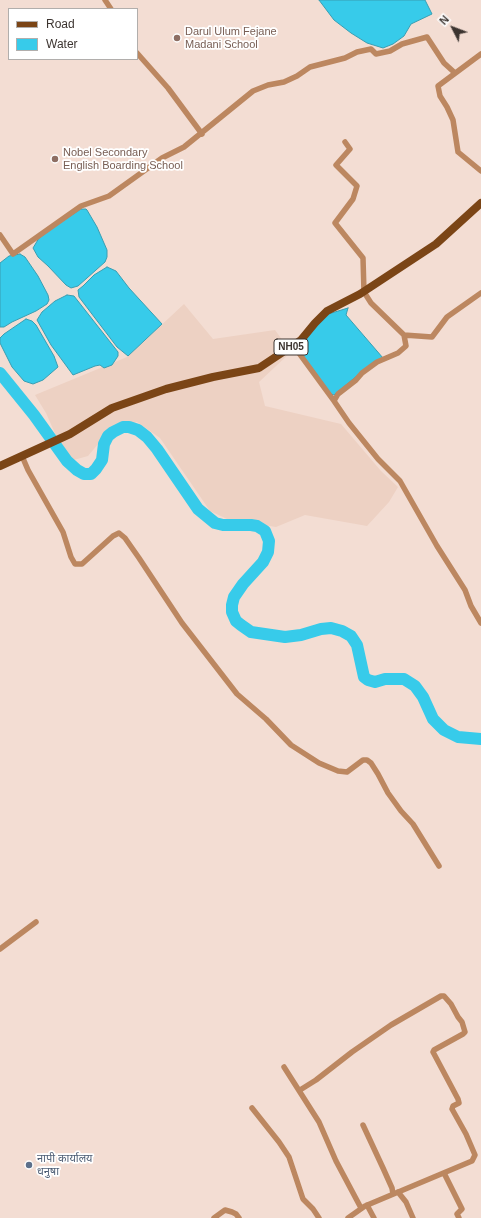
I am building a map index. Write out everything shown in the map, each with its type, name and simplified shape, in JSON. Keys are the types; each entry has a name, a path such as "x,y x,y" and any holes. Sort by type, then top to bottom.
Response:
{"main road":[{"name":"NH05","path":"0,466 70,434 112,408 166,389 213,377 259,368 301,340 327,311 364,292 436,244 481,203"}],"street":[{"path":"0,235 13,254 76,210 87,204 109,196 159,159 184,147 202,134 238,102 254,91 268,85 284,82 297,76 310,67 345,58 357,52 371,49 376,54 390,50 402,44 427,37 444,63 455,73"},
{"path":"138,54 168,88 202,134"},
{"path":"481,54 438,86 440,96 453,120 458,152 481,171"},
{"path":"334,401 338,394 356,380 362,372 377,362 398,353 406,346 404,335 371,303 364,292 363,258 335,223 353,199 357,186 336,165 350,149 344,142"},
{"path":"404,335 432,337 447,317 481,293"},
{"path":"293,345 349,423 378,459 400,481 437,546 465,590 481,623"},
{"path":"22,456 28,470 63,532 71,557 75,564 82,564 113,536 119,533 139,558 174,612 237,694 278,731 291,745 319,763 338,771 347,772 363,760 367,760 371,763 388,793 413,824 439,866"},
{"path":"0,949 36,922"},
{"path":"300,1090 408,1014 441,996 444,996 451,1004 462,1022 465,1032 433,1052 458,1099 459,1103 453,1106 452,1109 466,1134 474,1155 472,1161 364,1207 348,1218"},
{"path":"284,1067 320,1122 336,1160 364,1207 374,1218"},
{"path":"252,1108 289,1157 304,1199 319,1218"},
{"path":"363,1125 392,1188 395,1193 406,1202 413,1218"},
{"path":"444,1173 462,1209 457,1214 459,1218"},
{"path":"214,1218 225,1210 232,1212 239,1218"}],"shaded area":[{"path":"184,304 213,339 275,330 291,352 259,382 265,406 341,424 381,471 398,487 389,502 367,526 305,515 276,527 227,519 210,511 160,438 137,422 109,431 88,456 70,461 65,456 46,413 35,395 127,357"}],"water":[{"path":"319,0 425,0 432,14 411,24 404,36 393,44 383,48 367,43 351,33 334,20"},
{"path":"81,209 87,210 97,227 107,250 107,257 105,262 78,286 71,288 66,285 38,257 33,248 39,238"},
{"path":"20,254 25,257 38,276 49,300 47,304 36,311 4,327 0,327 0,263 9,256"},
{"path":"107,267 116,271 129,288 162,324 128,356 117,347 79,297 78,290 94,275"},
{"path":"67,295 74,296 118,352 118,356 112,365 104,368 100,365 95,366 73,375 51,345 37,320 42,312 55,301"},
{"path":"348,308 346,315 383,358 365,369 334,395 331,394 301,353 300,346 325,315"},
{"path":"26,319 32,321 36,325 54,356 58,367 43,380 33,384 24,381 12,367 0,343 0,338 4,334"}],"waterway":[{"path":"0,373 34,415 67,461 77,470 84,474 91,474 102,460 104,444 108,436 123,427 129,427 138,430 147,437 157,449 198,509 215,523 223,525 251,525 257,526 265,531 269,541 268,552 263,562 243,584 234,597 232,612 236,621 241,625 251,632 285,637 301,635 321,629 331,628 342,631 351,636 357,645 364,677 375,682 385,679 404,679 415,686 423,697 433,719 444,730 458,737 481,739"}],"place":[{"name":"Darul Ulum Fejane Madani School","path":"177,38"},
{"name":"Nobel Secondary English Boarding School","path":"55,159"},
{"name":"नापी कार्यालय धनुषा","path":"29,1165"}]}
